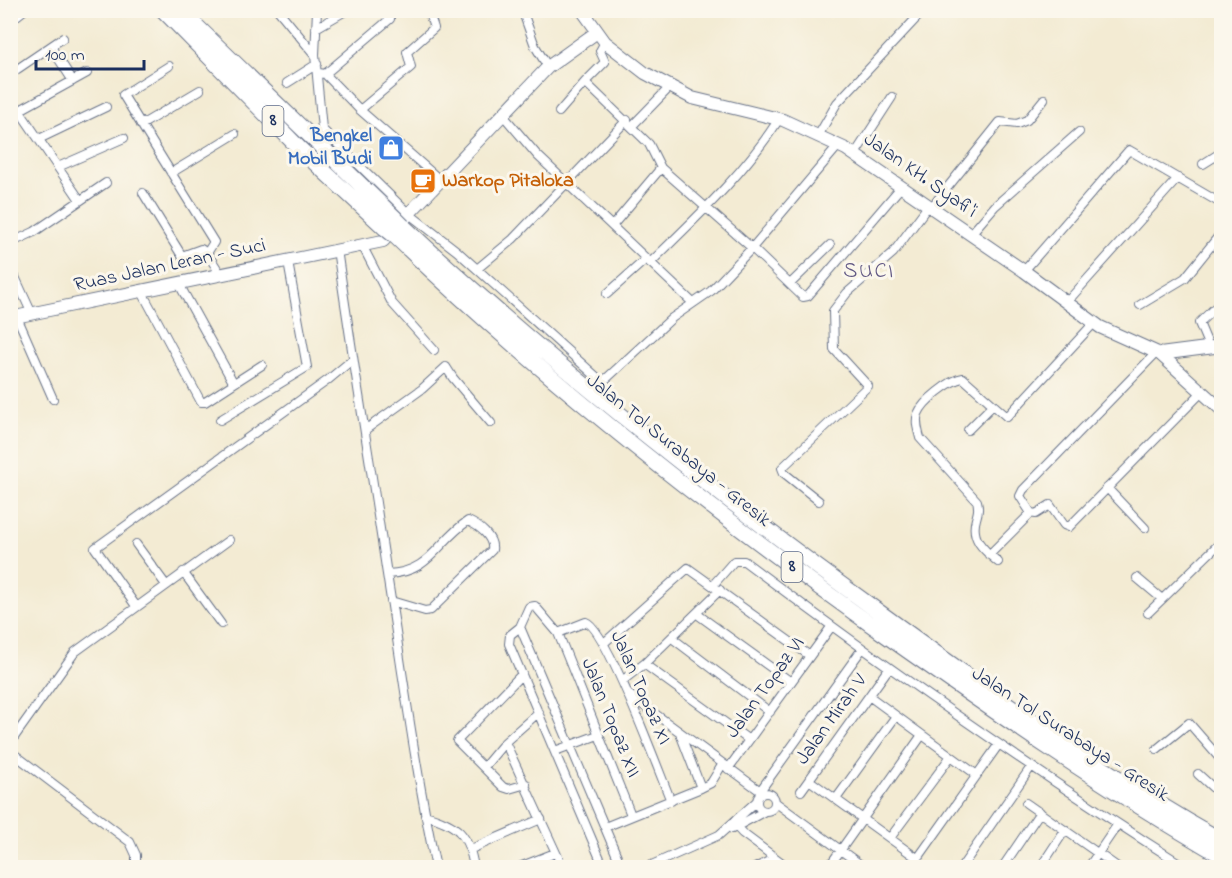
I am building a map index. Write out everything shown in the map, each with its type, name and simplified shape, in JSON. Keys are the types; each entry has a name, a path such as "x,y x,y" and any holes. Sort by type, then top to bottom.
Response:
{"highway":[{"name":"Jalan Tol Surabaya - Gresik","path":"163,10 300,149 581,384 764,529 966,676 1089,758 1221,840"},
{"name":"Jalan Tol Surabaya - Gresik","path":"180,10 395,227 452,290 621,435 796,570 1040,743 1221,856"}],"main road":[{"name":"Jalan KH. Syafi'i","path":"582,10 605,42 645,73 670,87 692,98 778,119 855,154 1024,271 1094,323 1158,353 1221,410"},
{"path":"395,227 548,67 597,32"},
{"name":"Ruas Jalan Leran - Suci","path":"14,318 337,249 363,247 395,227"},
{"path":"1158,353 1216,348"}],"street":[{"path":"10,21 24,10"},
{"path":"278,10 319,66 360,111 440,180"},
{"path":"317,10 320,125 395,227 477,270 603,381 672,318 711,291 752,248 839,145"},
{"path":"316,28 347,10"},
{"path":"287,83 319,66 390,19 389,10"},
{"path":"360,111 411,67 407,52 434,28 428,10"},
{"path":"818,136 837,103 924,10"},
{"path":"525,18 535,46 548,67"},
{"path":"10,74 63,38"},
{"path":"560,112 605,62 600,51 605,42"},
{"path":"51,47 73,81"},
{"path":"169,66 123,93 214,242 207,253"},
{"path":"20,110 87,73"},
{"path":"585,82 649,144 661,168 752,248 803,297 808,296 901,187"},
{"path":"477,270 513,239 567,182 670,87"},
{"path":"141,125 200,90"},
{"path":"10,97 80,200"},
{"path":"855,154 892,97"},
{"path":"819,501 784,473 782,468 868,386 834,349 833,311 847,293 893,253 1000,122 1017,124 1027,120 1044,99"},
{"path":"39,139 106,106"},
{"path":"502,114 537,155 693,303"},
{"path":"607,294 648,261 706,208 761,147 778,119"},
{"path":"970,235 995,206 1079,132"},
{"path":"171,173 235,134"},
{"path":"58,167 124,138"},
{"path":"1024,271 1129,150 1221,204"},
{"path":"1203,164 1221,152"},
{"path":"613,225 661,168"},
{"path":"1066,303 1178,178"},
{"path":"10,243 34,232 106,183"},
{"path":"143,193 183,256 201,249 207,253 221,275"},
{"path":"1140,305 1185,278 1221,232"},
{"path":"790,284 830,245"},
{"path":"363,247 392,303 434,350"},
{"path":"337,249 352,360 425,815 436,867"},
{"path":"220,420 307,368 288,261"},
{"path":"11,267 32,314"},
{"path":"179,284 233,382"},
{"path":"142,292 201,402 205,402 262,365"},
{"path":"1216,348 1199,323 1221,301"},
{"path":"14,318 53,399"},
{"path":"998,562 976,539 973,529 979,511 977,501 926,445 917,426 919,411 943,387 960,378 966,380 1004,417 1009,417 1094,323"},
{"path":"1031,513 1020,496 1023,490 1158,353"},
{"path":"136,606 95,548 352,360"},
{"path":"365,430 422,389 446,367 491,423"},
{"path":"1031,513 1036,514 1050,505 1068,527 1202,392"},
{"path":"968,430 992,406"},
{"path":"1107,488 1145,528"},
{"path":"989,555 1031,513"},
{"path":"387,574 404,573 420,566 468,521 488,536 493,545 492,550 431,610 425,611 392,601"},
{"path":"10,743 75,652 229,540"},
{"path":"1148,613 1221,541"},
{"path":"136,544 166,585"},
{"path":"622,681 644,664 697,614 734,561 744,561 831,627 1030,767 1186,867"},
{"path":"604,643 685,569 691,569 810,656"},
{"path":"183,572 221,624"},
{"path":"1137,578 1162,599"},
{"name":"Jalan Topaz XII","path":"520,627 530,607 535,606 558,633 631,815"},
{"path":"697,614 791,682"},
{"name":"Jalan Topaz XI","path":"558,633 588,621 604,643 628,694 671,801"},
{"path":"604,867 508,639 520,627 622,867"},
{"name":"Jalan Topaz VI","path":"701,788 711,783 749,740 831,627"},
{"path":"672,638 770,712"},
{"path":"732,827 757,801 761,792 862,649"},
{"path":"644,664 749,740"},
{"name":"Jalan Mirah V","path":"801,791 889,668"},
{"path":"522,674 457,741 509,789 526,784"},
{"path":"628,694 725,767 761,792 771,795 775,802 865,867"},
{"path":"869,696 977,775"},
{"path":"484,767 505,742 539,712"},
{"path":"836,799 896,716"},
{"path":"1157,748 1189,723 1221,761"},
{"path":"605,827 701,788 680,733"},
{"path":"555,751 598,735"},
{"path":"828,867 922,735"},
{"path":"505,742 562,867"},
{"path":"911,867 999,744"},
{"path":"10,751 130,842 136,855 136,867"},
{"path":"890,838 951,756"},
{"path":"961,867 1030,767"},
{"path":"1198,774 1221,796"},
{"path":"809,780 917,858"},
{"path":"757,801 759,808 765,811"},
{"path":"645,867 658,865 773,808 775,802"},
{"path":"1026,803 1119,867"},
{"path":"1002,867 1040,812"},
{"path":"425,815 456,829 465,837 471,849 474,867"},
{"path":"471,849 541,819"},
{"path":"1088,867 1118,824"},
{"path":"732,827 769,861 789,867"},
{"path":"1040,867 1065,830"},
{"path":"517,867 555,853"},
{"path":"755,867 769,861"}],"place":[{"name":"Bengkel Mobil Budi","path":"391,148"},
{"name":"Warkop Pitaloka","path":"423,181"}],"district":[{"name":"SUCI","path":"869,272"}]}
